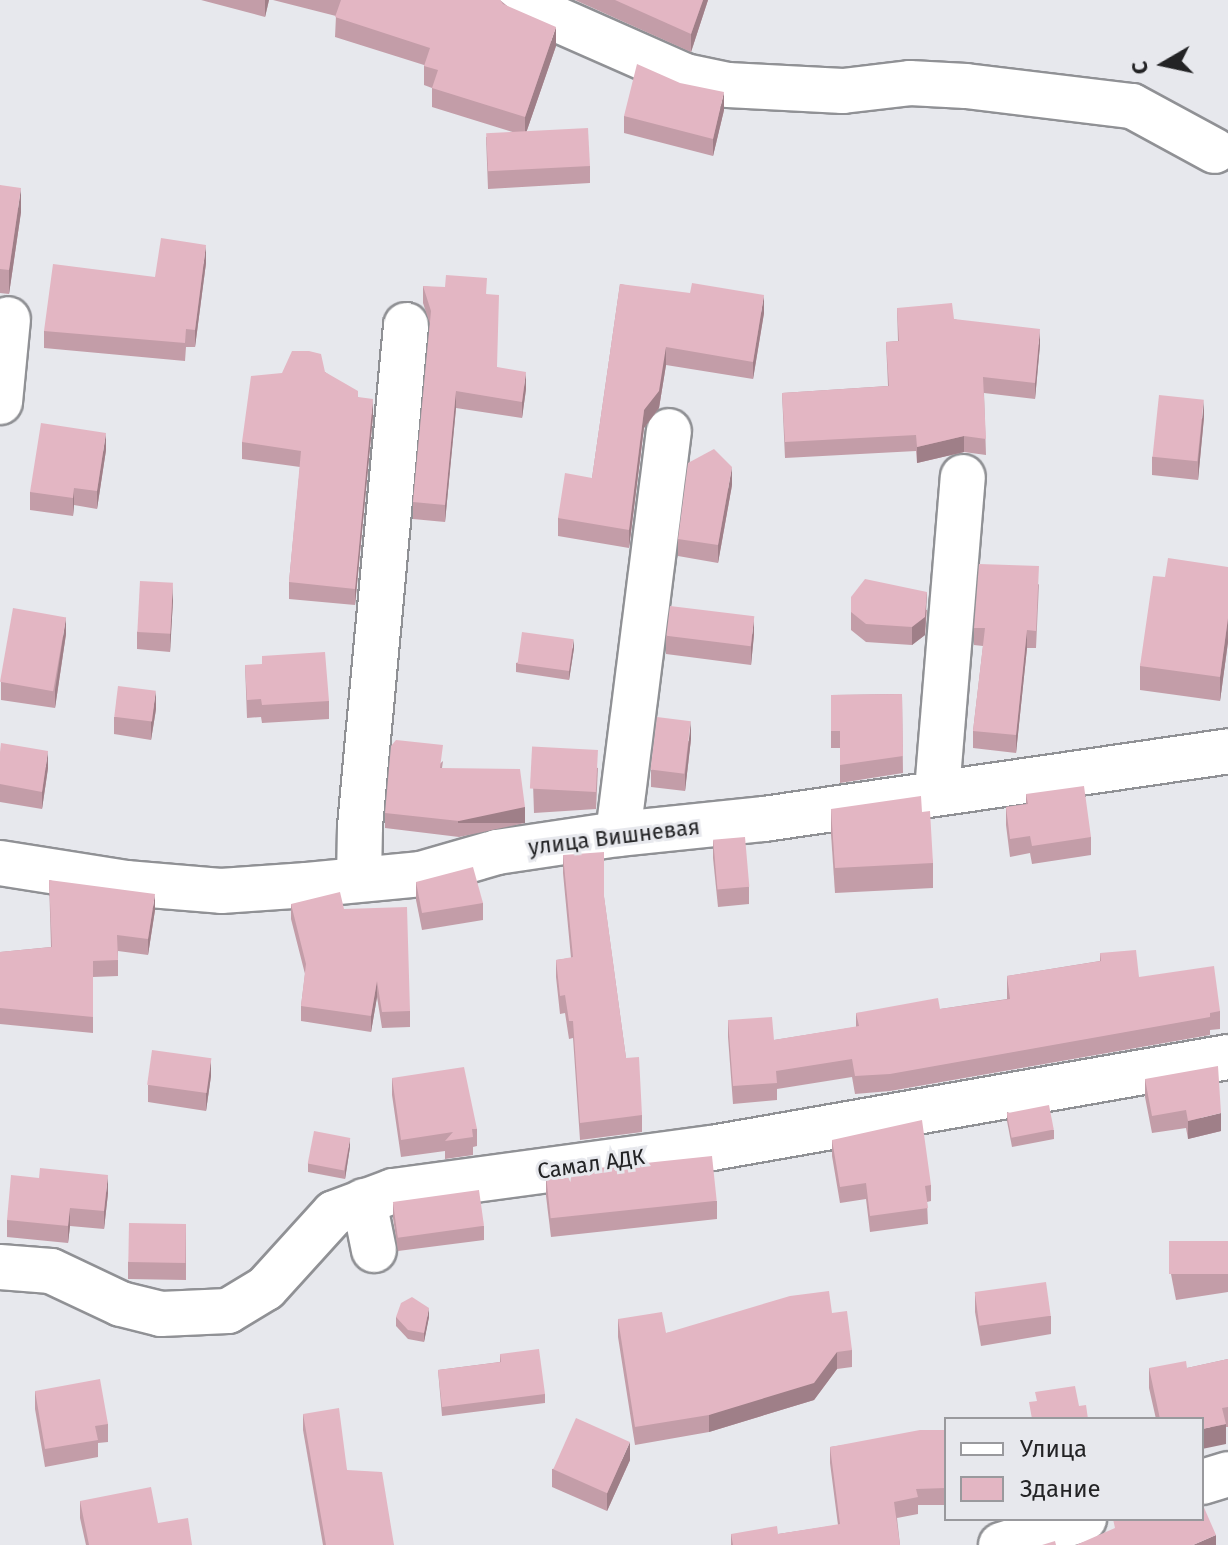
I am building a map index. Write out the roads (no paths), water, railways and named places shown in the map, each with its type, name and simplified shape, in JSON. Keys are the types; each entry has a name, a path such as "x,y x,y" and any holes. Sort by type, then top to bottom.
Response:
{"street":[{"path":"513,0 685,76 728,85 830,90 910,83 966,86 1132,106 1215,151"},
{"path":"0,402 8,319"},
{"path":"359,879 360,826 406,325"},
{"path":"618,834 669,431"},
{"path":"937,791 963,477"},
{"name":"улица Вишневая","path":"0,863 126,883 221,891 421,874 497,852 618,834 764,819 937,791 1228,751"},
{"name":"Самал АДК","path":"0,1267 51,1271 121,1304 161,1314 228,1311 266,1288 334,1213 393,1191 712,1148 1228,1057"},
{"path":"364,1201 374,1250"},
{"path":"1204,1481 1228,1474"},
{"path":"1001,1545 1078,1521"}]}
